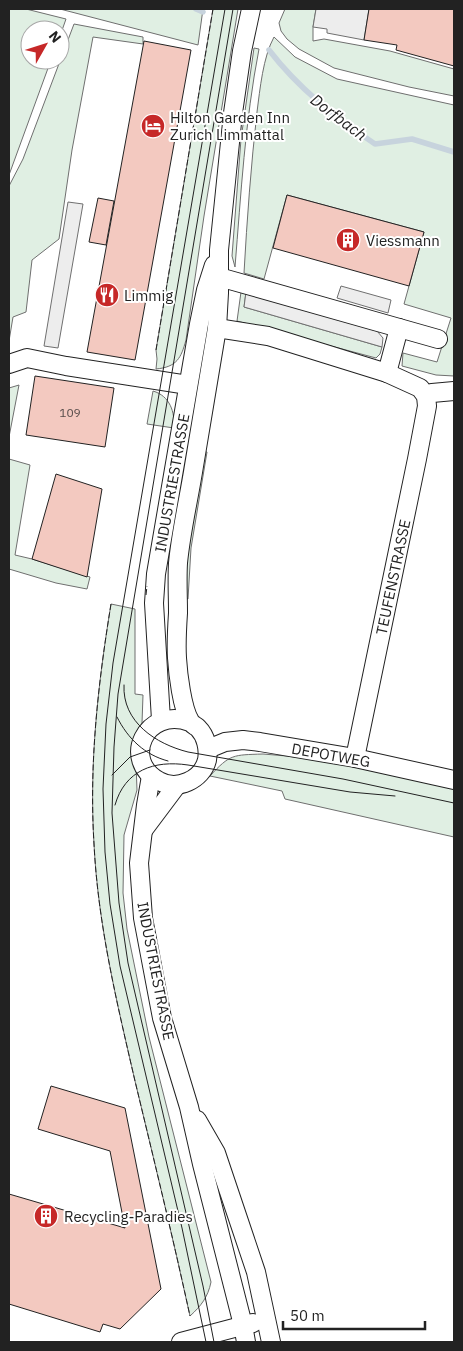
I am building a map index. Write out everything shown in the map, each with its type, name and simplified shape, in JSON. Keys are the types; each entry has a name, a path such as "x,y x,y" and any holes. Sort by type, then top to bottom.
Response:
{"street":[{"name":"INDUSTRIESTRASSE","path":"143,832 157,810 177,785 191,781 204,768 208,749 205,738 199,729 190,722 180,684 177,658 178,563 217,328 219,250 233,113 250,12"},
{"name":"INDUSTRIESTRASSE","path":"161,720 154,604 156,574 206,290 219,250"},
{"path":"219,277 438,339"},
{"path":"217,328 268,336 387,373 412,384 425,394 454,391"},
{"path":"387,373 399,328"},
{"path":"9,364 27,358 188,385"},
{"name":"TEUFENSTRASSE","path":"355,758 417,459 427,406 425,394"},
{"path":"177,785 160,782 151,776 142,761 140,747 146,733 161,720 180,718 190,722"},
{"name":"DEPOTWEG","path":"208,749 224,742 243,740 355,758 454,780"},
{"name":"INDUSTRIESTRASSE","path":"151,776 139,862 143,918 162,1018 189,1107 244,1334"},
{"name":"INDUSTRIESTRASSE","path":"189,1107 216,1152 256,1272 270,1342"},
{"path":"182,1342 244,1334 266,1320"}],"green space":[{"path":"9,9 26,9 66,19 20,20 20,70 47,70 9,175"},
{"path":"60,9 203,9 198,45"},
{"path":"213,9 238,9 186,340 180,357 173,364 156,369 156,350"},
{"path":"285,9 316,9 313,41 324,39 390,51 454,69 454,96 334,68 299,49 287,39 281,31 279,23"},
{"path":"74,24 143,37 143,44 93,37 72,150 59,239 32,260 26,312 13,317 9,341 9,186 23,159 57,70 70,70 70,35"},
{"path":"274,37 295,57 337,79 454,105 454,376 436,375 402,366 403,353 437,362 451,318 404,304 424,232 287,195 264,279 244,273 258,103 265,63"},
{"path":"254,48 259,49 247,130 235,267 232,256 241,139"},
{"path":"241,292 246,292 244,307 382,347 380,354 376,358 237,321"},
{"path":"19,385 9,437 9,388"},
{"path":"153,391 164,397 170,405 174,416 174,428 147,424"},
{"path":"203,451 207,452 191,548 188,599 185,598 185,567"},
{"path":"9,459 30,465 15,555 90,577 87,589 56,583 9,569"},
{"path":"111,604 135,609 135,694 143,695 142,723 135,736 137,790 124,835 123,893 127,929 149,1037 211,1282 204,1301 190,1316 115,993 104,934 96,874 93,814 94,754 102,664"},
{"path":"263,754 335,763 454,788 454,837 285,799 282,791 210,776 222,763 233,757"}],"shaded area":[{"path":"316,9 369,9 364,40 327,33 327,29 313,27"},
{"path":"68,202 83,204 58,348 44,346"},
{"path":"341,286 391,300 388,313 337,298"},
{"path":"246,292 377,331 383,338 382,347 244,307"}],"building":[{"path":"369,9 454,9 454,66 396,50 397,45 364,40"},
{"name":"Hilton Garden Inn Zurich Limmattal","path":"144,41 191,50 135,360 87,352"},
{"name":"Viessmann","path":"287,195 424,232 409,286 273,248"},
{"path":"98,198 114,201 106,245 89,242"},
{"path":"35,376 114,388 105,447 26,435"},
{"path":"56,474 102,489 87,577 32,559"},
{"name":"Recycling-Paradies","path":"51,1086 125,1108 161,1289 120,1329 103,1324 100,1332 9,1304 9,1194 125,1228 110,1151 38,1129"}],"waterway":[{"name":"Dorfbach","path":"196,9 203,12"},
{"name":"Dorfbach","path":"269,50 318,102 375,144 412,139 454,152"}],"tram line":[{"path":"206,1342 182,1228 120,966 110,904 105,852 103,789 106,724 113,663 225,9"},
{"path":"214,1342 203,1286 128,963 119,903 112,813 118,694 233,9"},
{"path":"124,685 125,698 135,720 153,737 176,748 188,752 343,779 454,803"},
{"path":"117,717 126,732 138,745 152,755 168,761"},
{"path":"112,775 130,757 150,750"},
{"path":"115,805 126,783 134,776 142,770 164,764 188,765 350,792 395,796"}],"fence":[{"path":"156,350 213,9"},
{"path":"146,595 147,586"},
{"path":"111,604 102,664 94,754 93,814 96,874 104,934 115,993 190,1316"}],"place":[{"name":"Hilton Garden Inn Zurich Limmattal","path":"153,126"},
{"name":"Viessmann","path":"348,240"},
{"name":"Limmig","path":"107,295"},
{"name":"Recycling-Paradies","path":"46,1216"}]}
